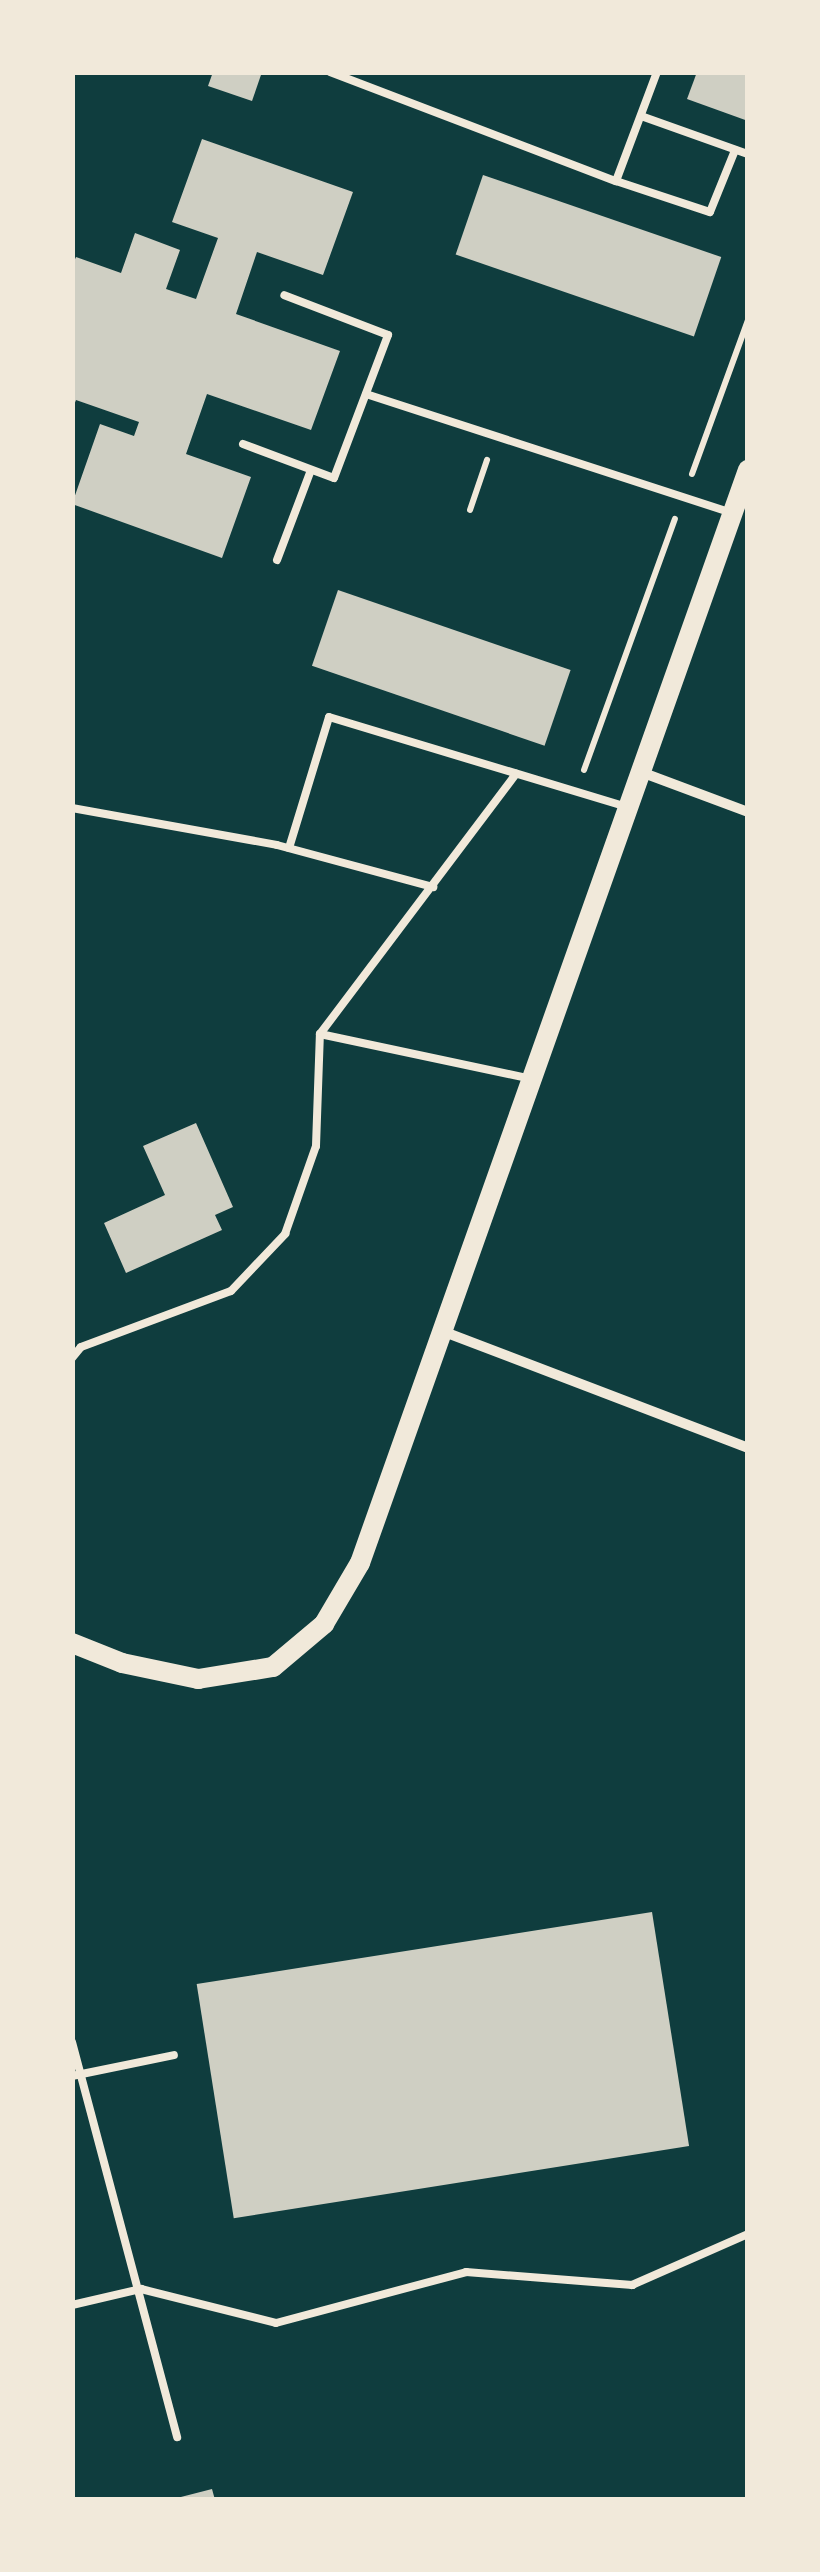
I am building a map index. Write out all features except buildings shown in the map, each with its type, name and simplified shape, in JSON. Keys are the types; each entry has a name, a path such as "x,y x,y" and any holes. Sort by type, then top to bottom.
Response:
{"main road":[{"path":"72,1643 122,1663 198,1678 273,1667 324,1624 360,1563 748,470"}],"street":[{"path":"640,772 748,812"},
{"path":"442,1331 748,1448"}],"lane":[{"path":"330,72 616,181 710,212 736,150"},
{"path":"616,181 657,72"},
{"path":"640,116 748,154"},
{"path":"243,444 334,478 388,335 284,295"},
{"path":"366,394 732,513"},
{"path":"277,560 311,470"},
{"path":"289,848 328,717 628,808"},
{"path":"72,1358 81,1346 232,1291 285,1234 316,1146 320,1034 516,774"},
{"path":"72,808 289,848 433,887"},
{"path":"320,1034 532,1079"},
{"path":"72,2042 77,2075 141,2290 177,2437"},
{"path":"77,2075 174,2055"},
{"path":"72,2306 141,2290 276,2323 466,2272 632,2284 748,2234"}],"path":[{"path":"576,792 748,320"},
{"path":"470,510 495,435"}]}
